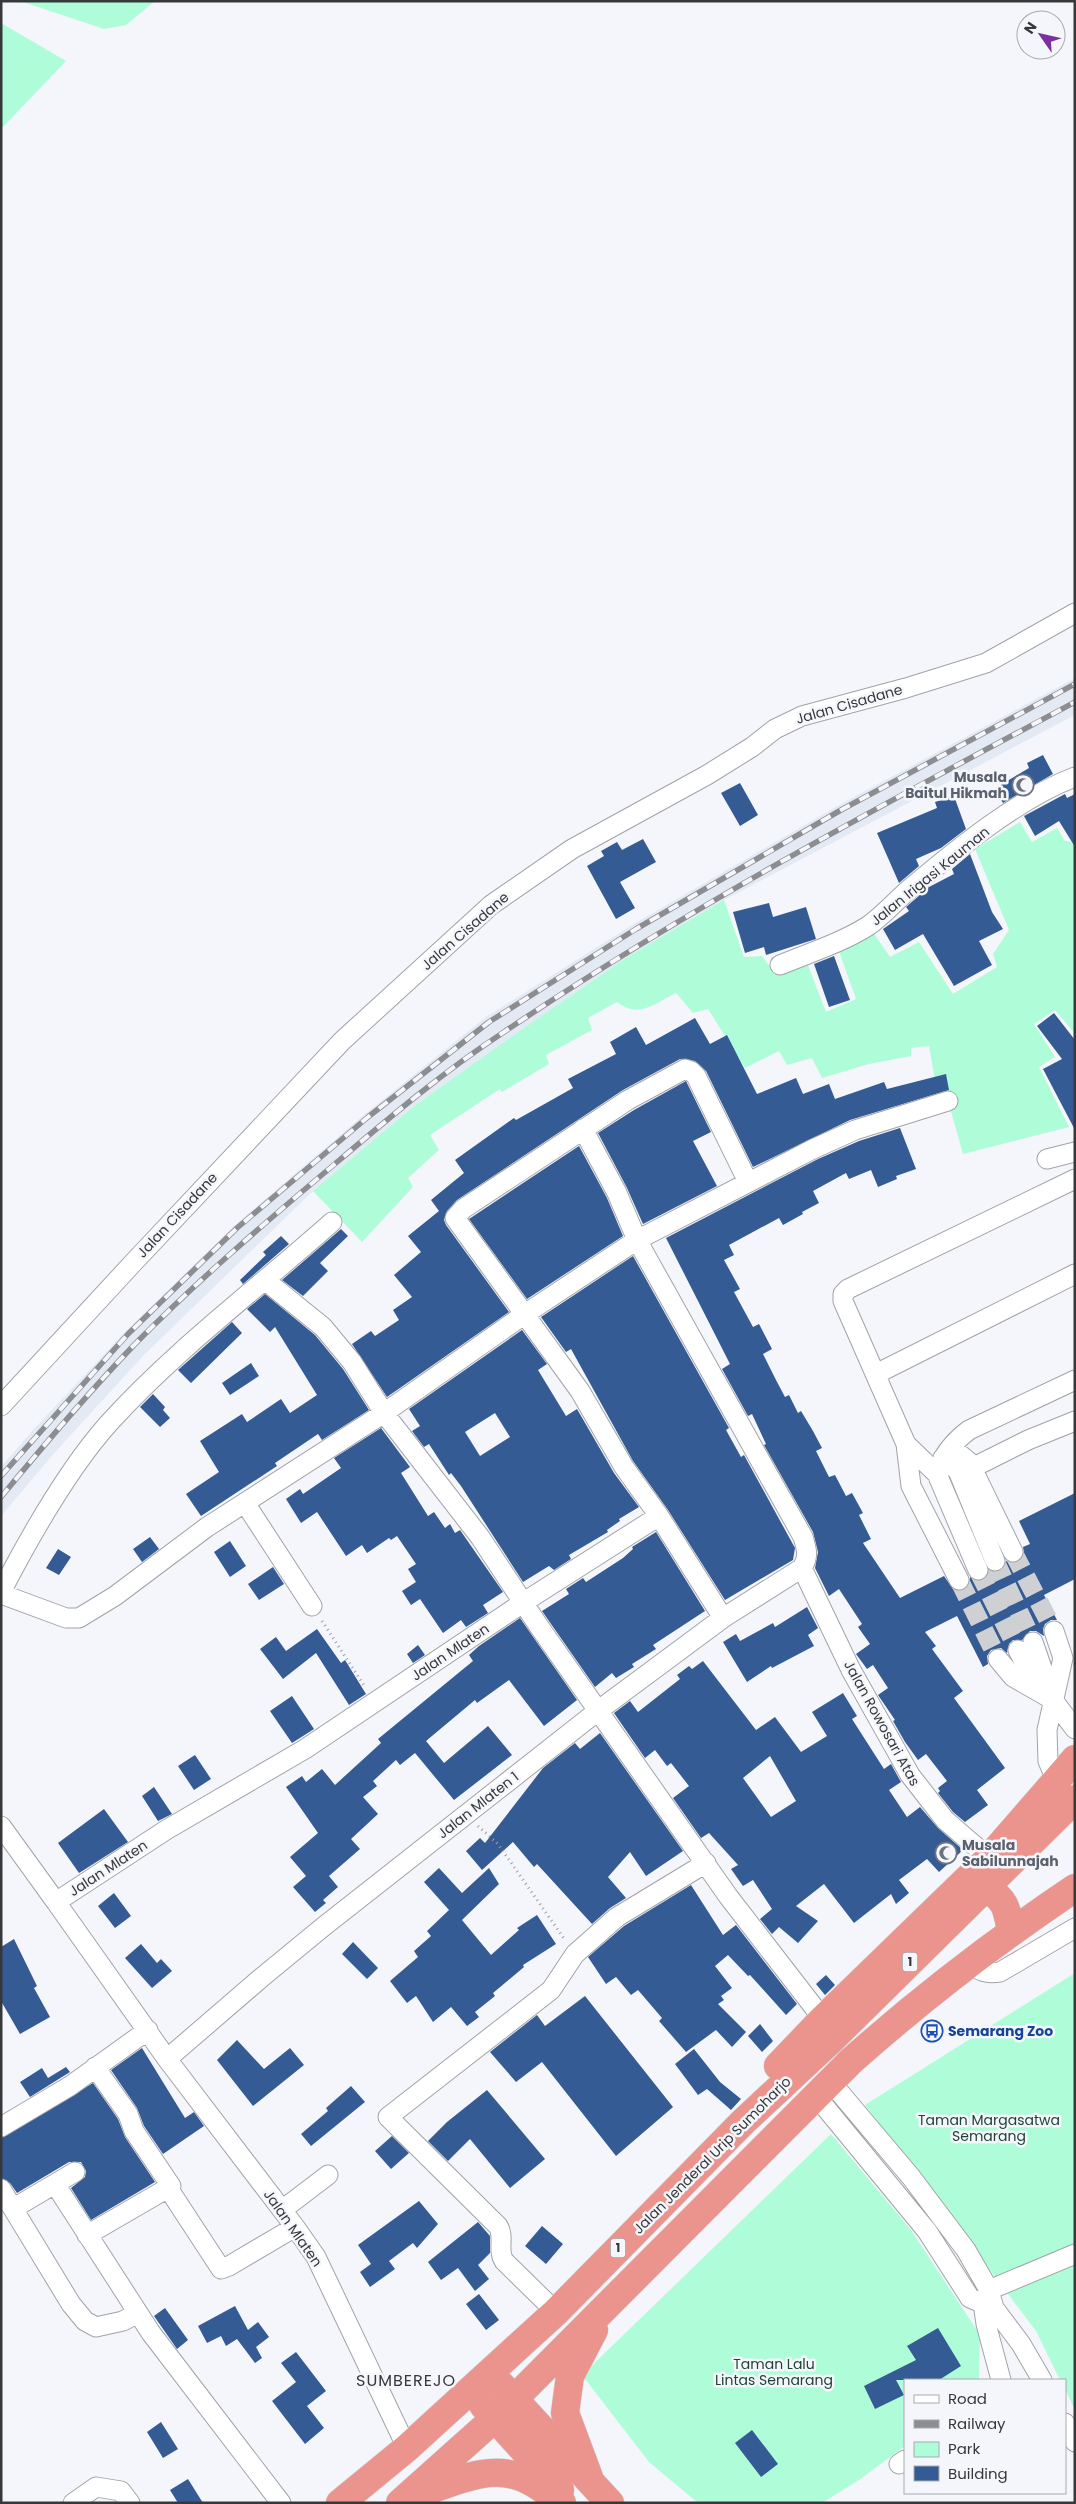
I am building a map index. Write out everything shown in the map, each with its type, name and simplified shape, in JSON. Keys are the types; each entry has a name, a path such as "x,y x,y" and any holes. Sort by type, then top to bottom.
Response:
{"highway":[{"path":"851,2061 827,2030 989,1858 1070,1795 1075,1759"},
{"name":"1","path":"827,2030 982,1891 1070,1795"},
{"name":"1","path":"403,2500 495,2418 851,2061 912,2006 1011,1931 1075,1888"},
{"path":"982,1891 988,1890 1003,1901 1007,1907 1011,1931"},
{"name":"Jalan Jenderal Urip Sumoharjo","path":"340,2503 407,2448 556,2312 743,2122 765,2080 827,2030"},
{"path":"590,2480 565,2412 570,2376 609,2302"},
{"path":"490,2373 610,2503"},
{"path":"470,2392 571,2503"},
{"path":"403,2500 474,2476 499,2471 524,2478 562,2503"}],"street":[{"name":"Jalan Cisadane","path":"1,1406 342,1041 491,905 572,850 707,775 752,747 775,729 802,716 906,688 986,663 1075,613"},
{"name":"Jalan Irigasi Kauman","path":"780,965 868,926 919,881 1024,802 1049,788 1075,777"},
{"path":"723,1618 659,1516 624,1467 580,1391 454,1218 463,1209 583,1130 658,1082 685,1069 692,1070 696,1076 748,1182"},
{"path":"332,1222 266,1281 196,1339 108,1425 61,1488 1,1593 66,1618 79,1618 115,1596 168,1555 384,1413 525,1314 637,1240 748,1182 855,1130 948,1101"},
{"path":"583,1130 617,1193 637,1240 803,1537 808,1550 807,1559 802,1568"},
{"path":"1047,1159 1075,1152"},
{"path":"959,1580 911,1486 906,1444 843,1301 843,1294 848,1289 1075,1179"},
{"path":"876,1374 1074,1275"},
{"path":"266,1281 323,1327 352,1362 384,1413 480,1536 706,1863 827,2030"},
{"path":"944,1460 969,1430 1075,1380"},
{"path":"972,1468 1028,1440 1075,1421"},
{"path":"906,1444 944,1460 968,1461 1013,1552"},
{"path":"944,1460 987,1565"},
{"path":"245,1503 312,1606"},
{"name":"Jalan Mlaten","path":"407,2448 330,2283 295,2227 167,2059 56,1902 166,1830 289,1759 524,1602 659,1516"},
{"name":"Jalan Mlaten 1","path":"167,2059 261,1978 600,1710 723,1618 802,1568"},
{"name":"Jalan Rowosari Atas","path":"802,1568 851,1670 910,1775 945,1820 989,1858"},
{"path":"1054,1631 1063,1658 1046,1695 1048,1760 1070,1795"},
{"path":"1025,1646 1046,1695 1075,1729"},
{"path":"998,1660 1013,1677 1046,1695"},
{"path":"1,1826 56,1902"},
{"path":"556,2312 504,2261 500,2251 501,2236 498,2226 388,2116 551,1990 575,1954 617,1916 706,1863"},
{"path":"970,1962 980,1971 990,1974 1000,1972 1075,1928"},
{"path":"1,2127 95,2067 148,2030"},
{"path":"87,2235 171,2186 134,2131 128,2114 95,2067"},
{"path":"823,2088 911,2177 966,2250 989,2301 1021,2344 1041,2379"},
{"path":"14,2208 75,2172"},
{"path":"282,2210 328,2175"},
{"path":"55,2184 138,2313 281,2503"},
{"path":"168,2188 221,2269 230,2266 295,2227"},
{"path":"1,2189 71,2304 85,2321 104,2325 123,2322 138,2313"},
{"path":"989,2301 1075,2254"},
{"path":"989,2301 986,2324 1001,2379"},
{"path":"1066,2425 1075,2442"},
{"path":"72,2503 96,2487 121,2491 130,2503"}],"path":[{"path":"312,1606 375,1703"},
{"path":"465,1816 498,1844 575,1954"}],"shaded area":[{"path":"1075,678 1075,715 724,900 626,958 413,1107 313,1191 144,1355 57,1450 1,1516 1,1467 126,1331 235,1225 365,1114 486,1017 632,925 839,805"}],"green space":[{"path":"20,1 155,1 126,25 104,29"},
{"path":"1,23 66,61 1,129"},
{"path":"1020,822 1032,842 1057,828 1065,841 1075,842 1075,1034 1055,1010 1034,1024 1055,1057 1039,1067 1069,1127 963,1154 948,1101 939,1091 936,1084 929,1046 911,1048 911,1056 869,1064 822,1078 812,1058 787,1065 779,1051 745,1068 708,1009 693,1013 676,993 640,1010 625,1007 617,1002 588,1018 592,1030 546,1055 549,1064 502,1092 500,1089 430,1135 439,1150 408,1178 413,1187 362,1242 313,1191 413,1107 520,1031 626,958 724,900 744,957 762,956 776,975 806,960 826,1012 856,999 838,949 870,928 890,957 919,942 953,994 997,967 993,954 1009,930 975,849"},
{"name":"Taman Margasatwa Semarang","path":"1075,1973 1075,2410 1066,2391 1066,2379 1060,2379 1036,2331 865,2105"},
{"name":"Taman Lalu Lintas Semarang","path":"831,2134 911,2230 980,2335 979,2379 904,2379 904,2447 859,2480 822,2503 698,2503 649,2462 582,2375"}],"building":[{"path":"1043,755 1053,774 1003,803 994,789 1029,768 1027,763"},
{"path":"740,783 758,815 740,826 721,793"},
{"path":"1065,794 1067,798 1075,794 1075,847 1059,821 1035,836 1024,816"},
{"path":"954,796 966,829 941,848 916,859 919,866 899,883 877,833 937,808 935,802"},
{"path":"643,839 656,862 620,882 635,908 616,919 587,866 604,856 601,851 617,842 622,850"},
{"path":"970,854 992,912 1003,929 979,941 992,965 954,986 923,934 895,950 883,929 909,911 906,907 929,887 954,874 952,869"},
{"path":"769,903 773,917 806,907 816,939 766,955 764,947 745,953 733,912"},
{"path":"834,956 850,1000 829,1007 814,964"},
{"path":"1054,1013 1075,1040 1075,1130 1043,1069 1062,1059 1037,1026"},
{"path":"695,1018 710,1044 727,1035 757,1094 796,1078 803,1094 829,1084 835,1099 884,1082 887,1089 946,1074 949,1090 850,1120 753,1167 706,1071 695,1061 680,1059 623,1090 457,1200 447,1211 444,1220 446,1225 509,1312 387,1397 352,1344 371,1331 375,1336 399,1320 393,1310 412,1297 394,1275 421,1252 408,1236 439,1211 431,1200 464,1173 455,1160 514,1118 516,1120 573,1088 568,1079 616,1054 610,1042 636,1027 646,1045"},
{"path":"686,1081 711,1132 693,1141 717,1186 643,1224 627,1188 598,1133"},
{"path":"900,1128 916,1169 896,1176 897,1179 878,1187 871,1170 849,1179 846,1173 813,1191 819,1203 802,1212 803,1214 783,1225 779,1218 729,1245 734,1255 724,1260 740,1289 734,1292 753,1327 759,1324 772,1349 763,1354 776,1380 785,1397 789,1395 798,1413 801,1411 813,1431 822,1448 816,1451 829,1477 835,1475 846,1496 852,1493 863,1513 859,1515 871,1539 863,1543 900,1598 944,1576 953,1589 964,1590 969,1586 970,1577 976,1581 982,1580 987,1576 989,1570 999,1572 1004,1568 1006,1561 1018,1562 1024,1553 1023,1547 1030,1544 1019,1521 1075,1493 1075,1579 1044,1595 1057,1620 1051,1620 1045,1624 1043,1629 1044,1636 1036,1631 1030,1631 1022,1640 1013,1640 1009,1644 1007,1653 1001,1648 991,1650 987,1656 988,1664 983,1667 957,1616 925,1632 936,1646 932,1649 963,1691 954,1698 1005,1768 977,1790 988,1805 965,1822 953,1812 938,1793 940,1791 938,1788 947,1781 926,1754 918,1760 905,1742 893,1721 895,1720 878,1695 888,1688 873,1665 867,1669 856,1654 870,1644 858,1627 862,1624 839,1589 829,1596 815,1568 818,1552 813,1532 764,1445 766,1444 752,1414 748,1416 722,1369 730,1364 666,1238 818,1159 859,1141"},
{"path":"579,1146 607,1198 623,1236 527,1299 469,1219"},
{"path":"341,1229 348,1236 320,1263 328,1271 303,1296 282,1280"},
{"path":"281,1236 289,1244 243,1284 240,1280 266,1255 263,1252"},
{"path":"633,1256 729,1428 726,1430 741,1457 744,1455 795,1548 793,1560 725,1600 668,1510 633,1461 571,1349 566,1352 541,1317"},
{"path":"265,1294 315,1335 343,1369 369,1410 322,1440 318,1434 275,1463 277,1466 201,1516 186,1494 219,1472 200,1441 242,1414 247,1422 281,1399 290,1413 317,1395 275,1327 270,1332 247,1309"},
{"path":"232,1322 242,1333 191,1383 178,1370"},
{"path":"522,1330 547,1364 538,1370 566,1416 577,1409 614,1473 639,1507 619,1519 620,1521 607,1530 608,1532 569,1555 571,1559 554,1570 549,1566 523,1582 461,1486 451,1473 449,1475 429,1444 424,1447 412,1431 420,1426 409,1409","holes":["495,1413 510,1437 480,1456 465,1432"]},
{"path":"251,1363 259,1376 230,1395 222,1383"},
{"path":"153,1394 165,1407 163,1410 170,1418 160,1427 140,1407"},
{"path":"381,1428 410,1467 401,1473 428,1516 434,1512 445,1528 450,1524 455,1533 460,1530 503,1592 483,1605 488,1613 466,1627 461,1620 443,1633 420,1599 411,1605 402,1591 416,1582 408,1569 416,1564 397,1536 391,1540 389,1538 367,1553 362,1545 346,1556 317,1512 301,1523 286,1499 300,1489 303,1494 341,1468 334,1458"},
{"path":"656,1532 705,1611 653,1645 656,1649 632,1664 634,1667 616,1678 612,1673 595,1687 542,1611 569,1594 566,1589 583,1578 586,1582 623,1558 633,1549 632,1547"},
{"path":"150,1537 159,1549 142,1562 133,1549"},
{"path":"230,1541 246,1566 230,1577 214,1552"},
{"path":"58,1549 71,1557 59,1575 46,1568"},
{"path":"273,1567 284,1584 259,1600 248,1584"},
{"path":"807,1607 818,1628 808,1635 814,1646 772,1668 771,1666 747,1682 723,1642 736,1634 740,1641 773,1623 775,1627"},
{"path":"520,1618 577,1700 544,1726 509,1680 477,1703 475,1700 426,1741 444,1763 488,1726 512,1755 454,1800 415,1753 400,1765 396,1760 373,1781 377,1786 363,1797 378,1814 351,1839 360,1849 329,1876 338,1887 323,1900 326,1903 315,1912 293,1887 306,1876 290,1857 318,1833 286,1787 302,1776 306,1782 322,1769 335,1785 381,1743 378,1739 473,1661 469,1655"},
{"path":"317,1629 341,1663 345,1660 366,1694 349,1705 316,1653 283,1679 260,1649 276,1637 286,1651"},
{"path":"418,1645 425,1655 413,1663 407,1654"},
{"path":"703,1661 756,1730 775,1717 801,1752 827,1736 812,1712 843,1693 857,1716 852,1719 884,1769 891,1764 901,1782 889,1790 907,1817 920,1807 938,1828 963,1850 939,1872 927,1859 899,1880 909,1893 896,1904 891,1894 854,1923 824,1884 796,1906 818,1921 798,1943 779,1927 772,1934 760,1919 772,1909 753,1880 743,1886 731,1869 738,1865 709,1833 701,1838 673,1798 689,1786 671,1763 667,1766 655,1750 645,1758 614,1713 630,1701 638,1712 680,1679 677,1675 689,1666 692,1669","holes":["770,1756 796,1801 771,1817 743,1778"]},
{"path":"292,1696 314,1729 292,1743 270,1711"},
{"path":"600,1733 683,1851 646,1876 630,1852 608,1877 626,1898 610,1908 592,1924 537,1864 534,1867 513,1842 482,1870 466,1851 480,1838 485,1843 543,1768 575,1743 580,1749"},
{"path":"195,1755 211,1779 194,1790 178,1766"},
{"path":"154,1787 172,1814 158,1821 142,1796"},
{"path":"104,1809 128,1842 79,1873 58,1843"},
{"path":"439,1868 462,1893 489,1868 499,1884 462,1920 491,1955 519,1930 517,1928 537,1915 556,1944 523,1965 524,1967 493,1993 495,1996 475,2012 479,2017 467,2026 451,2007 433,2022 416,1996 407,2003 390,1981 418,1957 414,1951 431,1936 427,1931 449,1910 424,1882"},
{"path":"691,1885 723,1935 736,1925 797,2004 786,2015 750,1975 748,1976 728,1955 715,1966 732,1988 721,1996 724,2000 718,2004 746,2032 732,2047 716,2030 686,2052 659,2021 662,2018 638,1990 631,1995 616,1977 606,1984 588,1957 624,1926"},
{"path":"114,1893 131,1916 115,1928 98,1906"},
{"path":"14,1939 37,1986 34,1988 50,2017 20,2034 1,2001 1,1947"},
{"path":"353,1942 378,1968 367,1979 342,1954"},
{"path":"141,1944 157,1963 161,1959 172,1971 152,1988 125,1958"},
{"path":"826,1975 835,1985 825,1995 816,1984"},
{"path":"585,1996 673,2107 616,2156 542,2062 516,2082 490,2052 537,2015 545,2026"},
{"path":"760,2024 773,2041 762,2052 748,2036"},
{"path":"237,2040 264,2069 290,2048 304,2065 253,2106 217,2060"},
{"path":"142,2048 185,2118 194,2112 204,2126 163,2154 144,2126 137,2108 111,2070"},
{"path":"694,2049 720,2082 741,2099 731,2110 707,2089 698,2095 675,2064"},
{"path":"66,2067 70,2072 30,2097 20,2082 42,2068 48,2078"},
{"path":"93,2083 118,2119 125,2137 155,2182 91,2220 71,2188 85,2177 86,2171 81,2162 69,2162 17,2193 10,2183 1,2178 1,2138"},
{"path":"351,2086 365,2102 311,2146 301,2134 328,2111 326,2108"},
{"path":"487,2090 545,2159 510,2188 470,2139 448,2161 428,2141 447,2122"},
{"path":"392,2136 409,2153 391,2169 375,2151"},
{"path":"419,2201 438,2224 417,2248 413,2243 389,2261 395,2269 370,2287 360,2272 371,2264 358,2245"},
{"path":"478,2222 490,2236 490,2253 478,2265 489,2279 475,2291 458,2268 441,2280 428,2262"},
{"path":"542,2226 563,2244 546,2264 525,2246"},
{"path":"479,2294 499,2320 486,2330 466,2304"},
{"path":"235,2306 248,2330 258,2322 269,2337 256,2347 262,2358 255,2363 237,2339 226,2346 221,2336 207,2343 198,2326"},
{"path":"165,2308 188,2340 177,2349 154,2316"},
{"path":"938,2328 961,2366 941,2379 896,2380 904,2395 875,2409 864,2386 916,2360 907,2346"},
{"path":"296,2352 326,2391 307,2406 324,2428 305,2444 272,2401 296,2382 281,2363"},
{"path":"161,2422 178,2449 163,2458 147,2432"},
{"path":"752,2430 778,2464 761,2477 735,2443"},
{"path":"188,2479 203,2503 178,2503 170,2490"}],"tunnel":[{"path":"1013,1552 1054,1631"},
{"path":"995,1561 1033,1642"},
{"path":"978,1570 1018,1650"},
{"path":"959,1580 998,1659"}],"railway":[{"path":"1,1476 128,1334 237,1228 368,1117 489,1022 636,929 841,810 1075,684"},
{"path":"1,1497 100,1381 183,1297 233,1251 396,1112 458,1064 570,988 640,944 784,860 1075,702"}],"place":[{"name":"Musala Baitul Hikmah","path":"1023,785"},
{"name":"Musala Sabilunnajah","path":"946,1853"},
{"name":"Semarang Zoo","path":"932,2031"}],"district":[{"name":"SUMBEREJO","path":"406,2380"}]}
